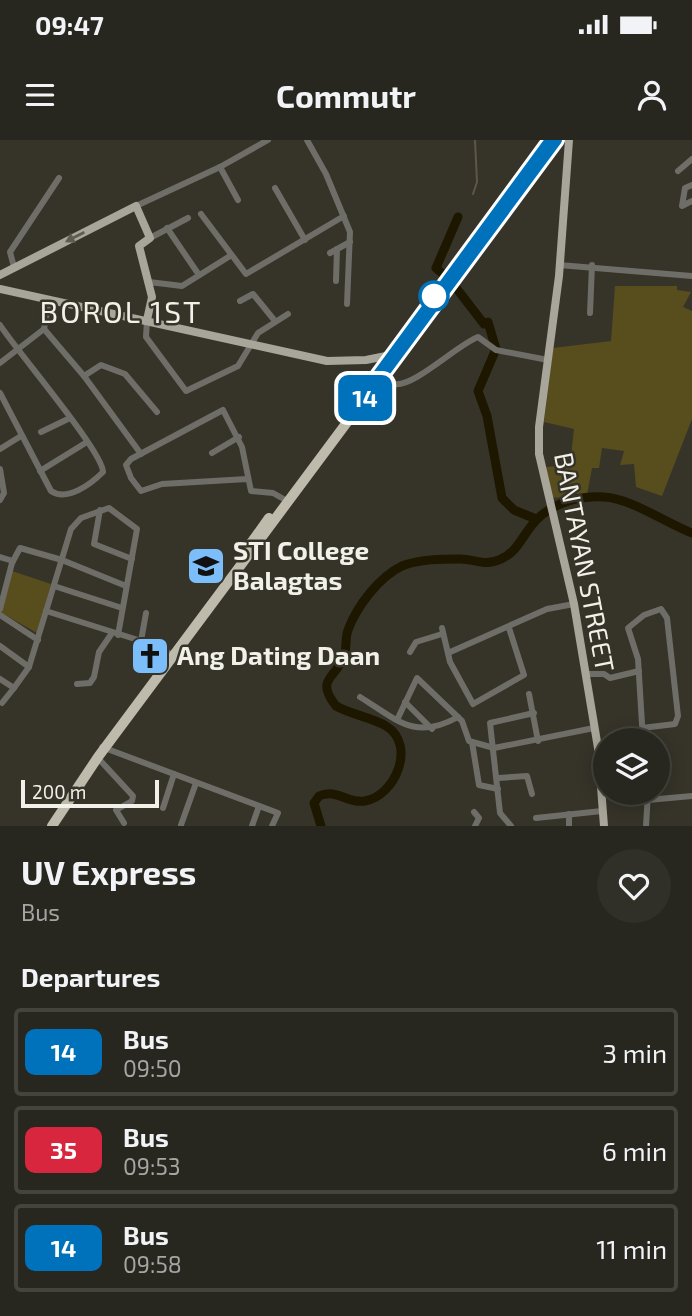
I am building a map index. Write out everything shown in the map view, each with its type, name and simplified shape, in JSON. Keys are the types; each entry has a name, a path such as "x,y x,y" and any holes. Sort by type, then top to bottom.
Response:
{"highway":[{"path":"45,826 554,140 569,142"},
{"path":"52,826 100,751"}],"main road":[{"name":"BANTAYAN STREET","path":"569,142 559,265 539,427 539,454 550,511 574,604 594,728"},
{"path":"0,275 136,206 150,238 139,246 152,304 147,320"},
{"path":"0,289 327,361 366,360 394,354"},
{"name":"BANTAYAN STREET","path":"603,805 604,826"}],"street":[{"path":"136,206 220,167 268,140"},
{"path":"307,140 344,216 350,242 347,304"},
{"path":"678,171 692,159"},
{"path":"220,167 238,200"},
{"path":"14,267 10,253 59,178"},
{"path":"692,185 685,188 682,206 692,201"},
{"path":"275,188 305,240"},
{"path":"201,214 243,273 248,274 344,216"},
{"path":"150,238 188,218"},
{"path":"167,228 200,275"},
{"path":"330,253 350,242"},
{"path":"336,281 337,249"},
{"path":"149,282 178,287 230,256"},
{"path":"559,265 592,265 692,276"},
{"path":"590,313 592,265"},
{"path":"240,301 253,294 275,321"},
{"path":"0,363 44,329 49,301"},
{"path":"147,320 144,335 186,391 238,366 249,343 275,321 288,314"},
{"path":"0,325 87,442 104,468 100,476 71,494 55,495 0,393"},
{"path":"44,329 84,376 141,454"},
{"path":"379,375 393,384 400,384 428,370 478,337 493,349 548,360"},
{"path":"84,376 101,365 120,371 157,412"},
{"path":"247,479 162,484 141,491 126,466 141,454 219,410 226,411 239,437 251,491 286,500"},
{"path":"41,432 70,418"},
{"path":"0,449 21,436"},
{"path":"212,453 239,437"},
{"path":"40,471 87,442"},
{"path":"0,469 4,493 0,500"},
{"path":"2,703 29,667 75,523 100,510 111,508 136,527 132,559 115,634 99,652 92,681 77,684"},
{"path":"100,510 94,539 96,547 132,559"},
{"path":"0,609 3,581 20,548 62,560 126,586"},
{"path":"0,557 13,561"},
{"path":"54,586 122,608"},
{"path":"449,653 547,609 574,604"},
{"path":"663,610 667,618 677,721 642,728 639,671 628,628 644,615 663,610"},
{"path":"46,611 141,641 172,654"},
{"path":"141,641 146,613"},
{"path":"0,614 38,640"},
{"path":"410,652 416,642 442,631 450,662 468,698 476,703 524,675 509,628"},
{"path":"0,646 29,667"},
{"path":"586,674 604,674 610,678 639,671"},
{"path":"397,720 417,678 458,717 465,727 467,740 472,742 494,748 593,728"},
{"path":"1,682 14,688"},
{"path":"529,694 538,741"},
{"path":"360,697 412,728 432,729 458,717"},
{"path":"405,702 432,729"},
{"path":"511,826 502,818 490,723 534,713"},
{"path":"472,742 480,785 498,789"},
{"path":"100,751 174,774 278,813 272,826"},
{"path":"100,751 133,796 132,801 116,810 124,823"},
{"path":"163,808 174,774"},
{"path":"498,778 527,776 532,794"},
{"path":"181,825 196,783"},
{"path":"670,796 692,796"},
{"path":"646,826 647,805"},
{"path":"252,826 259,806"},
{"path":"536,818 603,811"},
{"path":"474,812 479,818 475,826"},
{"path":"569,814 569,826"},
{"path":"554,816 554,826"}],"shaded area":[{"path":"615,286 677,286 677,290 691,292 683,307 692,311 692,419 662,496 636,487 634,464 620,465 624,451 602,448 599,468 592,468 587,495 551,498 546,467 570,465 574,429 544,422 553,348 611,341"},
{"path":"12,571 51,584 37,633 0,612"}],"waterway":[{"path":"473,194 477,182 475,140"},
{"path":"445,276 436,268 458,217"},
{"path":"457,289 484,324 488,322 496,349 478,391 487,416 502,498 514,510 536,519"},
{"path":"321,826 314,803 319,796 331,794 365,801 385,790 398,769 400,745 395,734 380,723 336,706 327,689 329,679 344,656 347,633 352,621 363,602 385,577 402,566 423,561 460,559 485,563 501,559 514,550 536,521 552,508 583,498 614,498 692,533"}],"bus line":[{"name":"14","path":"550,140 362,396 366,398 415,327 557,140"}],"place":[{"name":"STI College Balagtas","path":"206,566"},
{"name":"Ang Dating Daan","path":"150,656"}],"district":[{"name":"BOROL 1ST","path":"121,313"}]}
